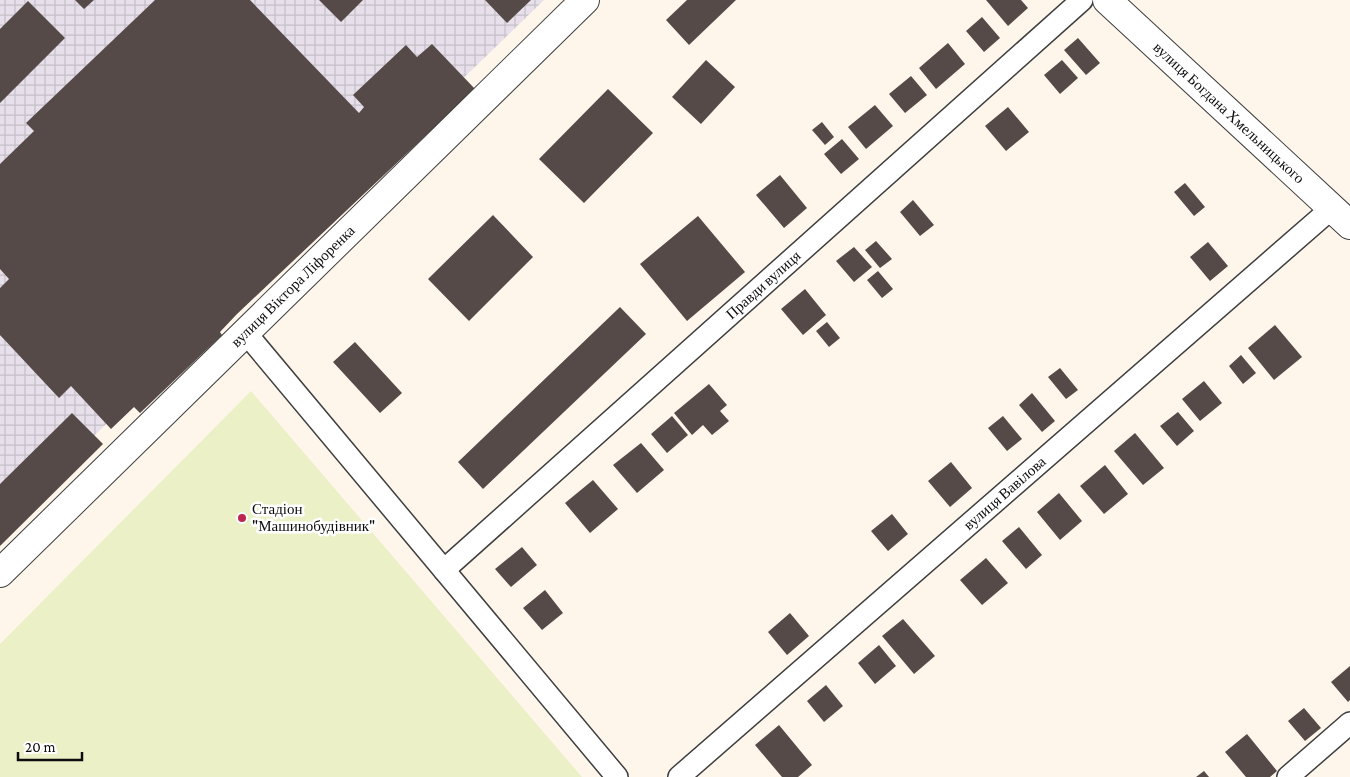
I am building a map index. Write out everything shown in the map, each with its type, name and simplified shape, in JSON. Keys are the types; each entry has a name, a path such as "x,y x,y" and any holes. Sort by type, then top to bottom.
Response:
{"street":[{"name":"вулиця Віктора Ліфоренка","path":"0,572 585,0"},
{"name":"Правди вулиця","path":"444,570 1082,0"},
{"name":"вулиця Богдана Хмельницького","path":"1107,0 1341,217"},
{"name":"вулиця Вавілова","path":"679,777 1341,217"},
{"path":"245,332 617,777"},
{"path":"1288,777 1350,723"}],"shaded area":[{"path":"0,0 544,0 0,527"}],"green space":[{"name":"Стадіон \"Машинобудівник\"","path":"251,391 582,777 0,777 0,644"}],"building":[{"path":"75,0 94,0 84,9"},
{"path":"155,0 250,0 359,113 364,107 353,95 406,45 417,57 432,44 475,89 237,314 220,332 222,335 140,413 134,407 111,429 71,386 59,398 0,335 0,288 9,279 0,269 0,164 34,131 26,123"},
{"path":"319,0 363,0 341,22"},
{"path":"485,0 531,0 507,23"},
{"path":"687,0 736,0 689,45 666,20"},
{"path":"986,0 1021,0 1028,8 1008,26"},
{"path":"28,1 65,38 0,103 0,29"},
{"path":"982,17 1000,38 984,52 966,31"},
{"path":"1078,38 1100,63 1086,75 1064,50"},
{"path":"948,43 965,64 936,89 919,68"},
{"path":"706,60 735,87 701,124 672,97"},
{"path":"1062,60 1078,78 1060,94 1044,75"},
{"path":"911,76 927,95 905,113 889,94"},
{"path":"608,89 653,133 584,203 539,159"},
{"path":"875,105 893,126 866,149 848,127"},
{"path":"1008,107 1029,132 1006,151 985,126"},
{"path":"822,122 834,137 825,145 812,130"},
{"path":"842,139 859,159 841,174 824,154"},
{"path":"780,175 807,208 784,228 756,195"},
{"path":"1185,183 1205,207 1194,216 1174,192"},
{"path":"913,200 934,225 920,236 900,212"},
{"path":"493,215 533,257 469,321 428,279"},
{"path":"698,216 745,272 687,321 640,264"},
{"path":"876,241 892,259 880,268 865,250"},
{"path":"1208,242 1228,266 1210,281 1190,257"},
{"path":"854,247 872,267 854,282 836,261"},
{"path":"878,271 893,289 882,298 867,280"},
{"path":"805,289 826,315 803,335 781,309"},
{"path":"620,307 646,334 483,489 458,462"},
{"path":"827,322 840,338 829,347 816,331"},
{"path":"1275,325 1302,357 1274,380 1248,348"},
{"path":"355,342 402,393 380,413 333,362"},
{"path":"1241,355 1256,373 1243,384 1229,366"},
{"path":"1060,368 1078,390 1066,399 1048,377"},
{"path":"1204,381 1222,403 1200,421 1182,399"},
{"path":"709,384 727,405 720,411 729,421 712,435 703,425 692,435 674,413"},
{"path":"1032,393 1055,421 1042,432 1019,405"},
{"path":"1178,412 1194,431 1177,446 1160,426"},
{"path":"72,413 103,444 0,546 0,484"},
{"path":"672,416 688,435 667,453 651,434"},
{"path":"1003,416 1022,439 1007,451 988,428"},
{"path":"1135,433 1164,468 1143,485 1114,451"},
{"path":"641,443 664,470 637,493 613,465"},
{"path":"951,462 972,488 950,507 928,481"},
{"path":"1105,465 1128,494 1104,514 1080,486"},
{"path":"593,480 618,509 590,533 565,503"},
{"path":"1059,493 1082,521 1060,540 1037,512"},
{"path":"892,514 908,534 888,551 871,531"},
{"path":"1019,527 1042,555 1026,569 1002,541"},
{"path":"522,547 537,565 511,587 495,569"},
{"path":"986,558 1008,583 982,605 960,580"},
{"path":"545,590 563,613 542,630 523,608"},
{"path":"790,613 809,636 787,655 768,632"},
{"path":"903,619 935,656 914,674 882,636"},
{"path":"879,645 896,666 875,684 858,663"},
{"path":"1350,666 1350,700 1348,702 1331,682"},
{"path":"826,685 843,706 824,722 807,701"},
{"path":"1304,708 1321,728 1305,741 1288,721"},
{"path":"779,725 812,765 798,777 782,777 755,745"},
{"path":"1247,734 1277,771 1270,777 1246,777 1225,752"},
{"path":"1204,771 1209,777 1196,777"}],"place":[{"name":"Стадіон \"Машинобудівник\"","path":"242,518"}]}
